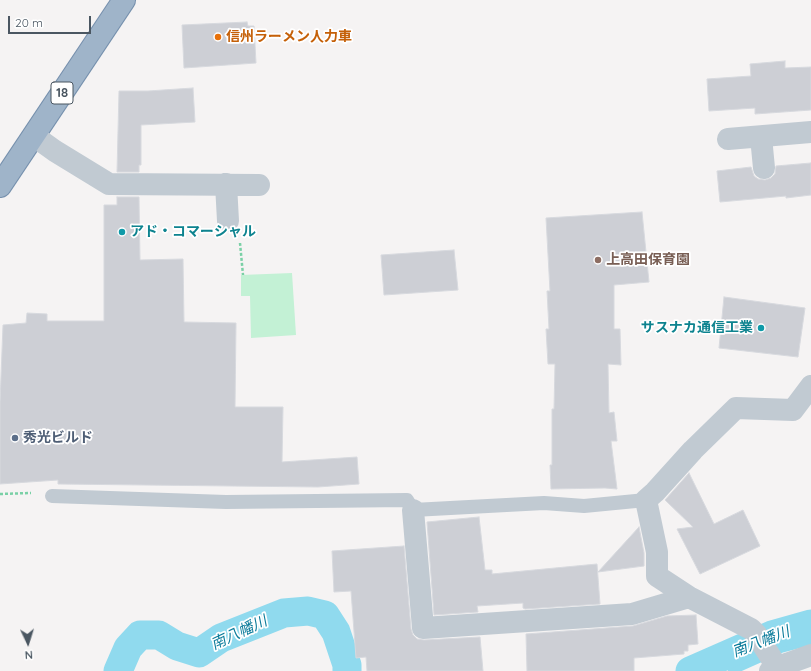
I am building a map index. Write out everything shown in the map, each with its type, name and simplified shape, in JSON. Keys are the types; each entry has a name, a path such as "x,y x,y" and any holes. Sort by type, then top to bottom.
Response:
{"highway":[{"name":"18","path":"0,186 124,0"}],"street":[{"path":"728,140 811,132"},
{"path":"34,136 55,151 109,184 259,185"},
{"path":"761,137 764,168"},
{"path":"226,184 228,221"},
{"path":"811,386 793,410 736,408 693,450 646,500 657,552 657,576 689,596 751,629 756,634 774,668 811,655"},
{"path":"413,510 423,628 632,614 689,596"}],"lane":[{"path":"52,496 226,502 407,500 413,510 544,503 584,506 646,500"}],"path":[{"path":"0,494 45,492 52,496"}],"green space":[{"path":"292,273 296,335 251,338 250,296 241,296 241,275"}],"building":[{"name":"信州ラーメン人力車","path":"247,22 248,26 254,26 256,63 184,68 182,25"},
{"path":"785,61 785,68 811,67 811,110 755,114 755,108 709,111 707,79 751,76 750,64"},
{"path":"193,88 195,122 141,125 141,165 139,165 139,172 117,172 119,91"},
{"path":"811,163 811,195 720,202 717,171 751,167 754,176 758,179 765,180 771,178 775,174 776,166"},
{"path":"117,197 139,197 140,260 183,259 184,322 236,323 235,407 283,407 282,462 357,457 359,484 318,487 58,484 58,480 0,484 0,402 3,325 26,323 27,313 47,314 47,321 104,321 104,205 117,205"},
{"path":"642,212 649,282 614,285 614,329 620,329 621,365 608,364 609,413 614,412 617,441 611,441 617,489 551,489 550,465 552,465 552,409 554,409 555,364 548,364 546,329 549,329 547,291 550,291 546,218"},
{"path":"454,250 458,290 384,295 381,255"},
{"name":"サスナカ通信工業","path":"724,297 805,308 798,357 719,348"},
{"path":"689,473 714,524 743,510 760,546 700,574 677,529 693,527 665,500"},
{"path":"479,517 485,570 492,570 492,574 597,564 600,604 525,609 523,608 523,603 477,606 478,612 434,615 427,522"},
{"path":"639,527 644,553 644,566 598,572"},
{"path":"404,546 411,629 413,635 417,639 424,640 480,637 483,671 367,671 366,657 356,658 351,591 334,592 332,551"},
{"path":"696,615 698,644 688,645 688,651 684,651 684,654 634,658 634,671 527,671 526,634 633,626 667,616"}],"waterway":[{"name":"南八幡川","path":"118,671 128,648 140,635 159,635 177,646 199,653 221,638 284,613 308,611 325,615 336,632 347,665 347,671"},
{"name":"南八幡川","path":"690,671 772,635 811,624"},
{"path":"732,671 781,649 811,641"}],"place":[{"name":"信州ラーメン人力車","path":"218,37"},
{"name":"アド・コマーシャル","path":"122,232"},
{"name":"上高田保育園","path":"598,260"},
{"name":"サスナカ通信工業","path":"761,328"},
{"name":"秀光ビルド","path":"15,438"}]}
